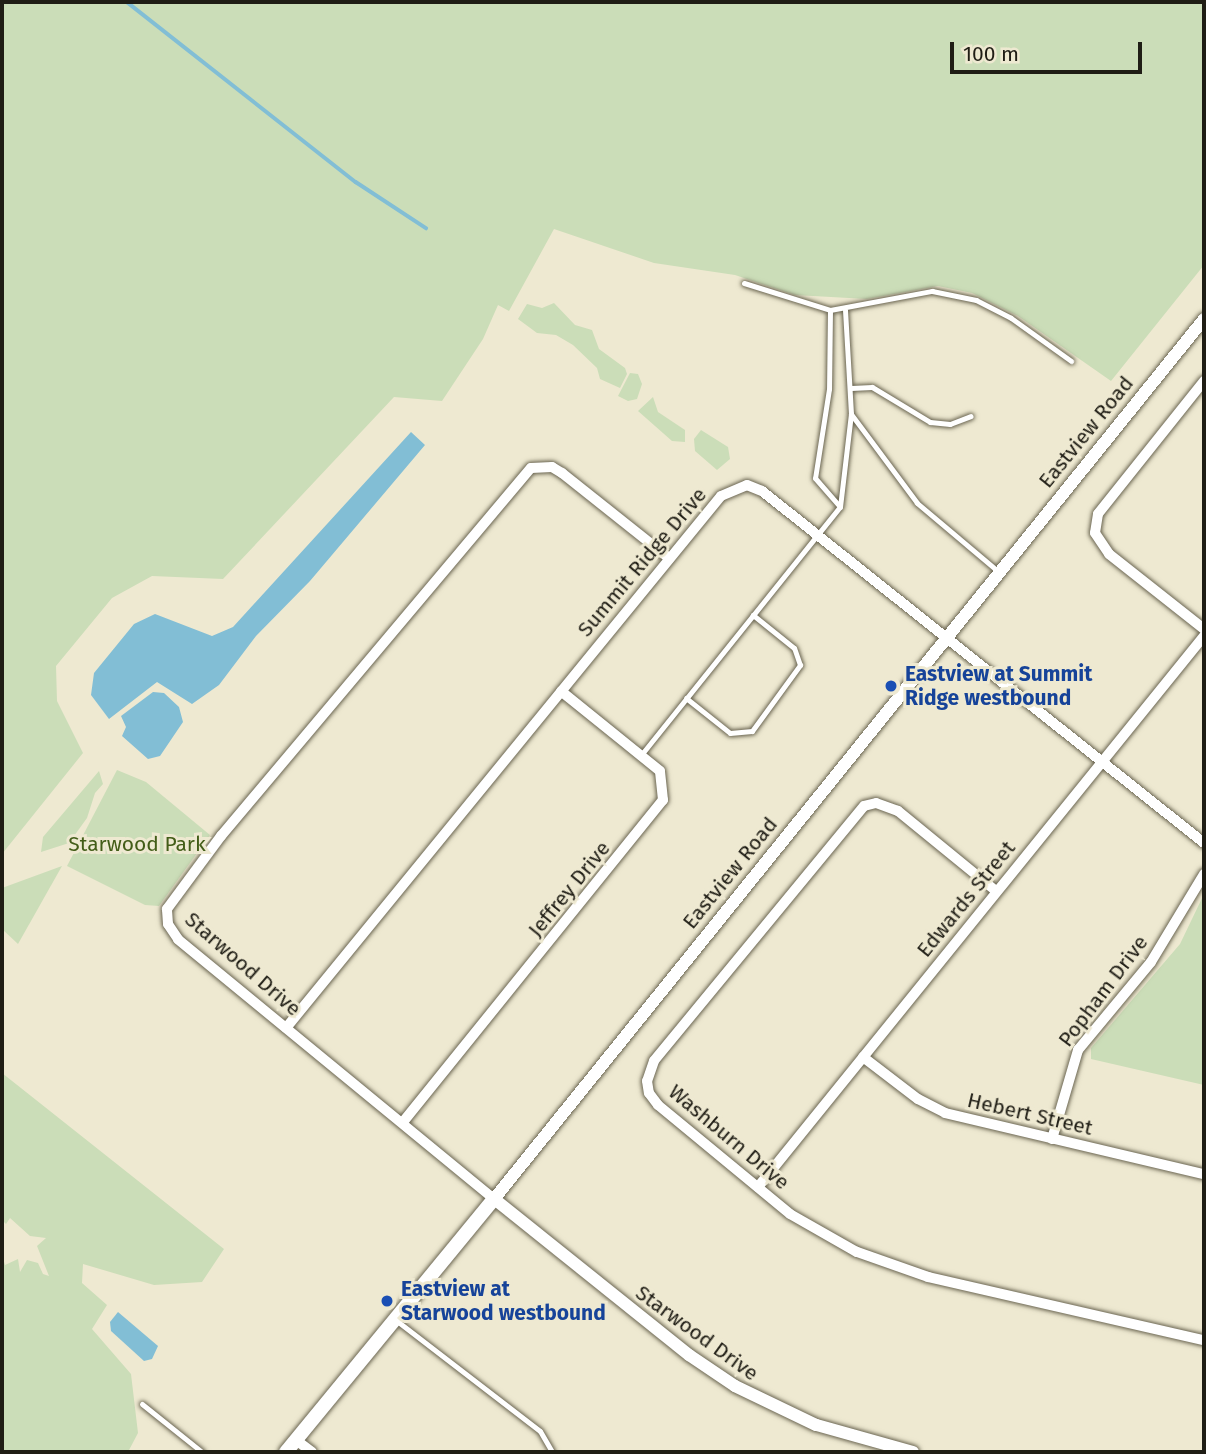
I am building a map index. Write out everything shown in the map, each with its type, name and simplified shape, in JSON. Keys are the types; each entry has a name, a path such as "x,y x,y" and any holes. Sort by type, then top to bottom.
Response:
{"main road":[{"name":"Eastview Road","path":"286,1452 494,1199"}],"street":[{"name":"Eastview Road","path":"494,1199 1204,318"},
{"path":"1204,381 1098,514 1094,533 1109,554 1204,629"},
{"name":"Starwood Drive","path":"669,558 562,473 552,467 531,468 221,836 170,901 168,924 178,939 494,1199 689,1355 735,1386 816,1425 913,1452"},
{"name":"Summit Ridge Drive","path":"286,1028 721,496 747,485 762,491 1204,843"},
{"name":"Edwards Street","path":"758,1187 1204,636"},
{"name":"Jeffrey Drive","path":"403,1122 658,810 664,793 662,778 641,755 561,691"},
{"name":"Washburn Drive","path":"996,891 887,805 864,806 836,835 649,1071 649,1093 658,1105 811,1228 890,1265 1204,1340"},
{"name":"Popham Drive","path":"1052,1139 1078,1050 1151,962 1204,874"},
{"name":"Hebert Street","path":"863,1057 918,1099 945,1113 1204,1174"},
{"path":"296,1440 312,1452"}],"lane":[{"path":"744,283 830,310 845,310 932,291 976,300 1011,318 1070,361"},
{"path":"830,310 829,389 815,478 840,507"},
{"path":"641,755 840,507 851,414 845,310"},
{"path":"851,388 872,387 930,422 950,424 971,416"},
{"path":"851,414 917,503 1000,573"},
{"path":"686,698 730,733 752,732 800,665 794,648 753,615"},
{"path":"395,1320 540,1431 552,1452"},
{"path":"142,1404 202,1452"}],"green space":[{"path":"2,2 1204,2 1204,265 1111,381 1018,316 972,293 938,286 867,299 795,295 735,275 654,263 554,229 509,311 498,305 483,339 442,401 394,397 223,579 152,576 112,598 56,666 57,701 83,753 2,854"},
{"path":"554,303 575,325 592,330 599,349 625,368 627,374 620,388 600,379 597,368 573,345 556,335 537,333 518,319 527,304 542,308"},
{"path":"630,373 638,374 642,384 637,399 628,401 618,396"},
{"path":"653,397 658,412 685,430 685,442 672,441 638,411"},
{"path":"701,430 728,447 730,459 717,470 695,451 694,439"},
{"name":"Starwood Park","path":"117,770 146,782 210,835 159,906 145,905 67,866"},
{"path":"99,771 103,784 95,793 87,818 69,843 41,852 43,837"},
{"path":"62,866 18,944 2,929 2,888"},
{"path":"1204,894 1204,1085 1091,1059 1091,1048 1180,944"},
{"path":"2,1073 224,1249 202,1282 154,1285 83,1264 82,1283 107,1305 92,1329 131,1374 138,1433 128,1452 2,1452 2,1255 5,1265 18,1259 20,1272 27,1260 38,1263 43,1274 49,1276 37,1246 46,1238 30,1236 10,1218 6,1224 2,1220"}],"water":[{"path":"411,432 425,445 310,581 256,636 219,685 192,704 157,682 109,719 91,695 94,673 134,624 155,614 212,636 233,627"},
{"path":"153,692 164,693 179,707 183,722 160,756 148,759 122,736 126,727 121,716"},
{"path":"118,1312 158,1346 152,1359 144,1361 111,1331 110,1322"}],"waterway":[{"path":"127,2 356,182 426,228"}],"place":[{"name":"Eastview at Summit Ridge westbound","path":"891,686"},
{"name":"Eastview at Starwood westbound","path":"387,1301"}]}
